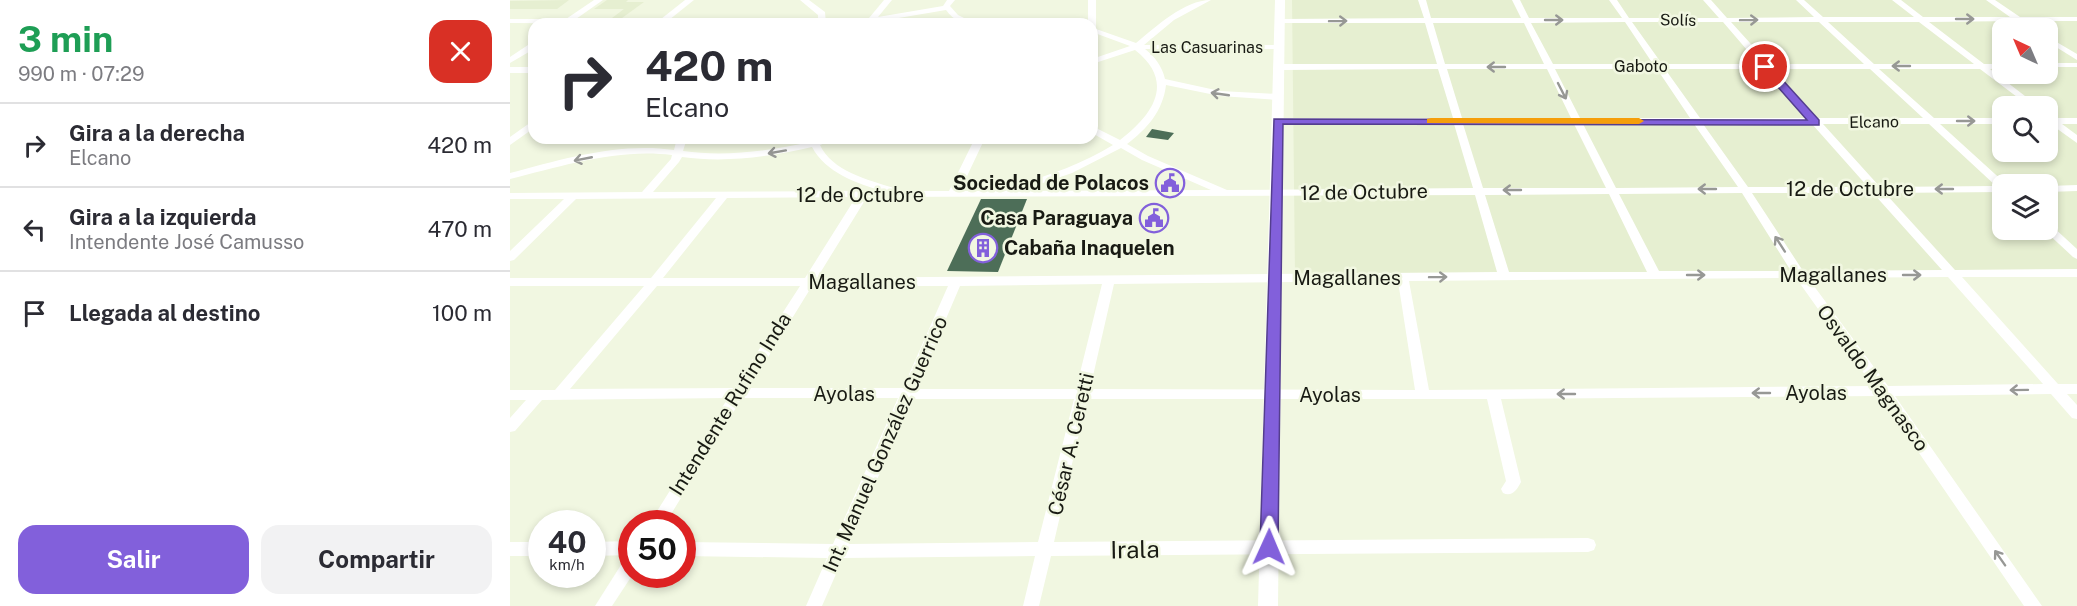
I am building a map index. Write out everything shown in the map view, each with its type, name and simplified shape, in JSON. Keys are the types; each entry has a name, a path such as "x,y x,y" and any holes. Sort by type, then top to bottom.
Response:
{"main road":[{"path":"1268,606 1280,0"}],"street":[{"path":"573,18 599,0"},
{"path":"667,18 690,0"},
{"path":"804,0 822,14 822,18"},
{"path":"874,18 888,0"},
{"path":"884,18 946,8 951,0"},
{"path":"1092,0 1092,18"},
{"path":"1098,60 1136,46 1172,18 1207,0"},
{"path":"1422,0 1504,276"},
{"path":"1516,0 1655,275"},
{"name":"Osvaldo Magnasco","path":"1613,0 1744,189 1800,275 1885,392 2034,606"},
{"path":"1707,0 2077,414"},
{"path":"1800,0 1992,179"},
{"path":"1896,0 2021,96"},
{"path":"1990,0 2017,18"},
{"path":"946,8 957,18"},
{"name":"Solís","path":"1280,21 1992,19"},
{"name":"Solís","path":"2058,19 2077,19"},
{"path":"510,21 528,22"},
{"path":"998,194 1076,167 1121,144 1146,123 1154,112 1160,101 1162,81 1158,68 1149,56 1136,46 1098,32"},
{"name":"Las Casuarinas","path":"1136,46 1279,47"},
{"path":"2058,46 2077,58"},
{"path":"510,61 528,49"},
{"path":"2058,65 2077,65"},
{"name":"Gaboto","path":"1279,67 1992,66"},
{"path":"510,70 528,70"},
{"path":"1162,81 1194,90 1234,96 1278,97"},
{"path":"2058,120 2077,121"},
{"name":"Elcano","path":"1278,121 1816,123 1992,121"},
{"path":"2058,126 2077,140"},
{"path":"510,142 528,128"},
{"path":"1098,132 1145,158 1230,193"},
{"path":"644,196 670,167 680,144"},
{"path":"510,176 607,155 647,151 700,156 749,156 800,144"},
{"path":"815,144 825,160 847,174 905,195"},
{"path":"953,194 977,144"},
{"name":"12 de Octubre","path":"510,196 1992,188"},
{"path":"2058,189 2077,188"},
{"path":"558,395 655,281 724,195"},
{"name":"Intendente Rufino Inda","path":"665,510 863,195"},
{"path":"510,257 573,196"},
{"path":"2058,237 2077,255"},
{"name":"Magallanes","path":"510,282 956,282 2077,273"},
{"path":"1403,278 1423,395"},
{"name":"César A. Ceretti","path":"1031,606 1109,281"},
{"name":"Int. Manuel González Guerrico","path":"814,606 956,282"},
{"name":"Ayolas","path":"510,395 737,393 1493,395 2077,389"},
{"path":"510,427 538,395"},
{"path":"1493,395 1514,482 1508,489"},
{"name":"Irala","path":"696,549 837,551 1588,545"},
{"path":"510,549 528,549"},
{"path":"603,606 618,583"}],"shaded area":[{"path":"569,0 557,9 510,9 510,1"},
{"path":"607,0 644,2 622,18 612,18 624,9 594,9"},
{"path":"1292,0 2077,0 2077,271 1295,275"}],"building":[{"path":"1152,129 1174,133 1168,140 1146,137"},
{"name":"Cabaña Inaquelen","path":"981,199 1027,199 998,272 947,271"}],"slow traffic":[{"path":"1431,121 1639,121"}],"place":[{"name":"Sociedad de Polacos","path":"1170,183"},
{"name":"Casa Paraguaya","path":"1154,218"},
{"name":"Cabaña Inaquelen","path":"983,248"}],"route":[{"path":"1269,547 1278,121 1816,123 1765,67"}]}
